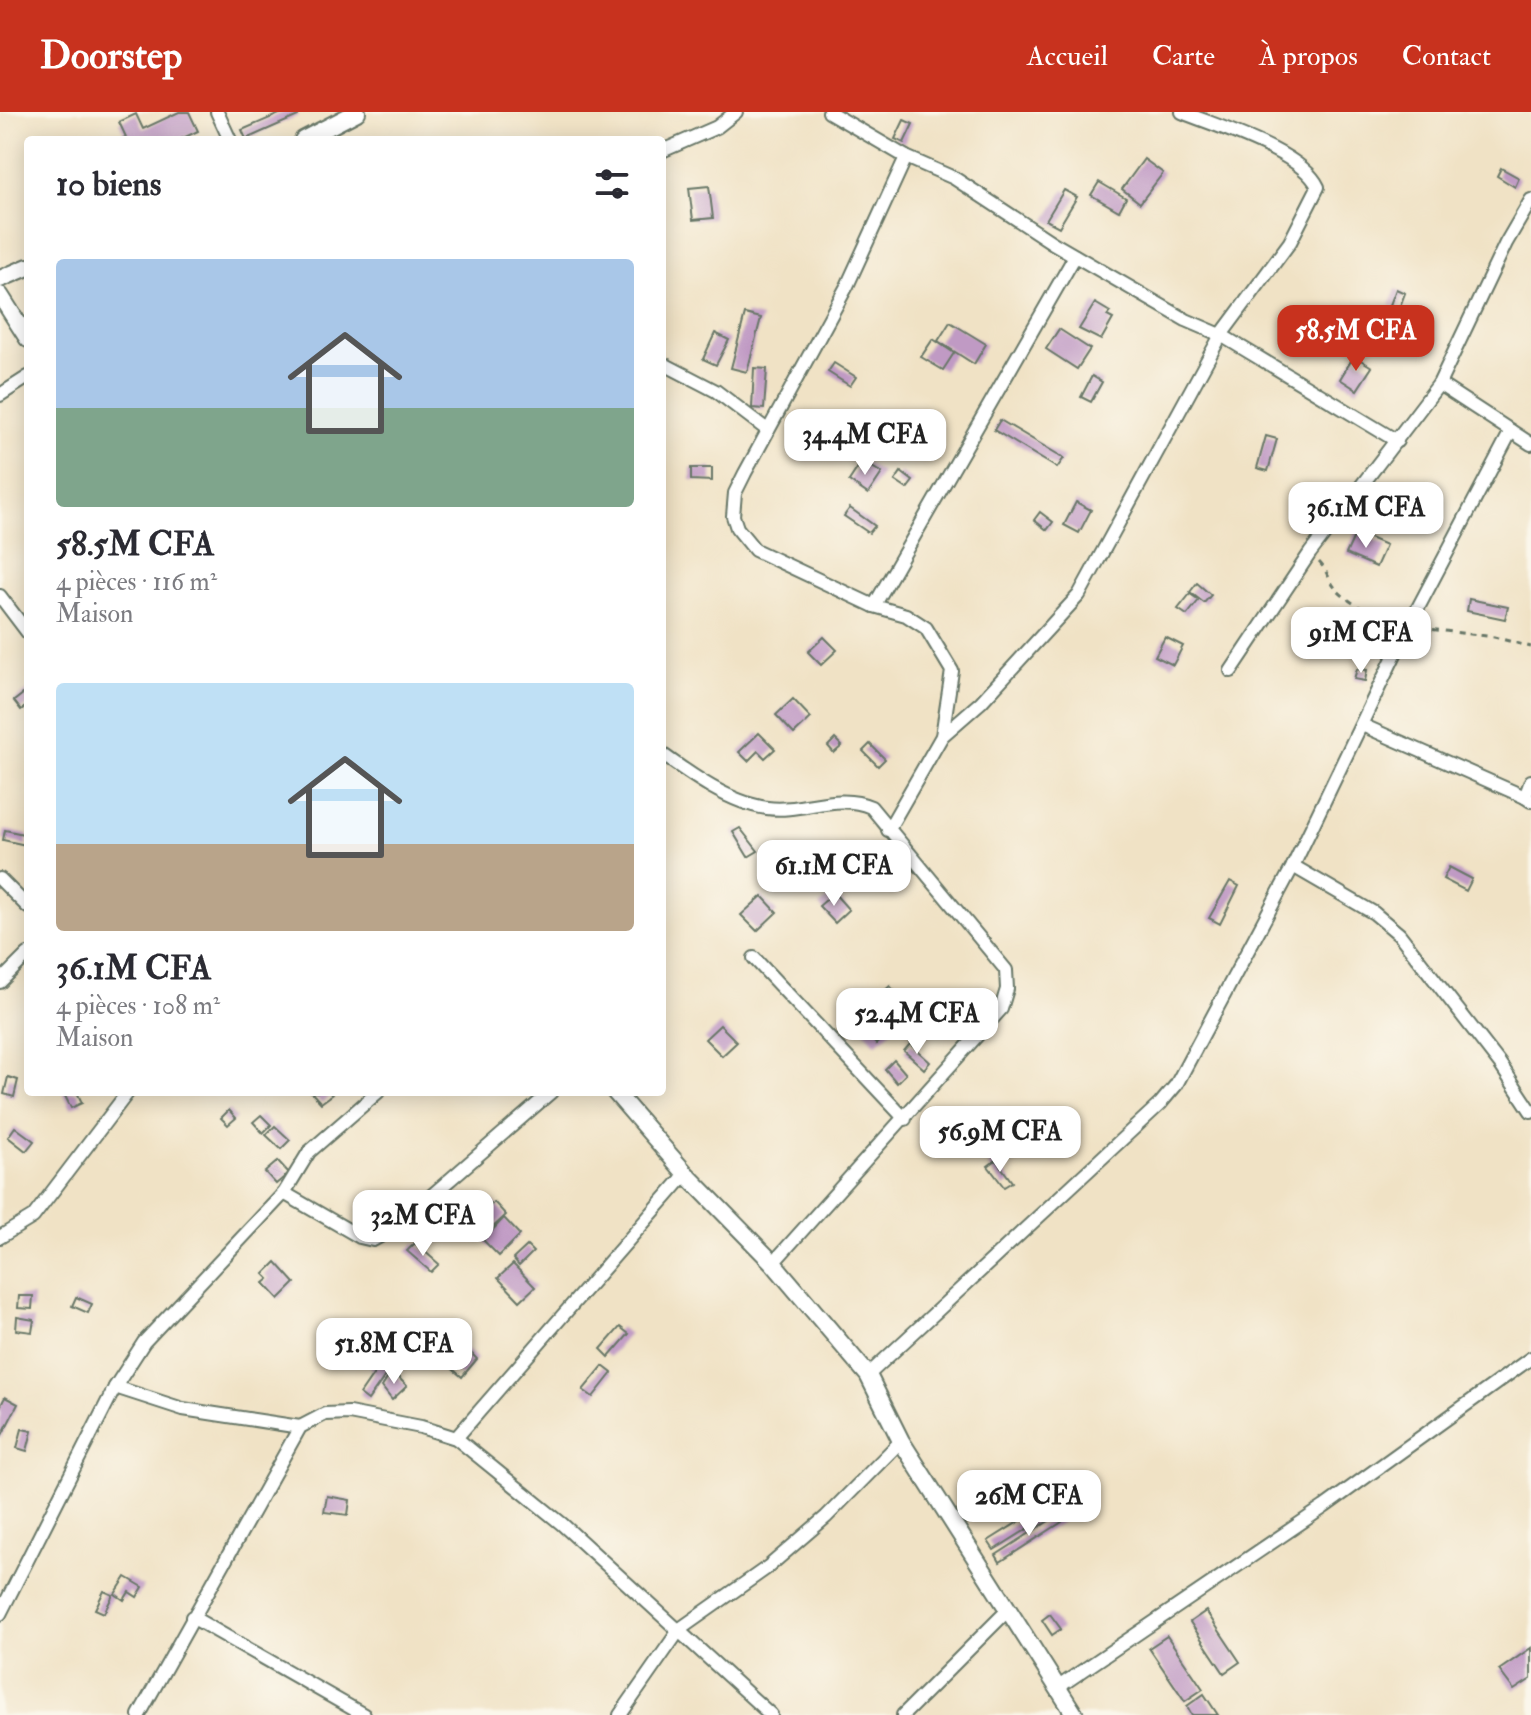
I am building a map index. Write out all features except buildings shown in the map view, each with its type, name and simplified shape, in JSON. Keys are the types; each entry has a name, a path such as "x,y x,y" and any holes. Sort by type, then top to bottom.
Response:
{"street":[{"path":"217,112 228,136"},
{"path":"311,136 357,112"},
{"path":"666,149 717,127 736,112"},
{"path":"829,112 906,157 954,178 1075,256 1186,320 1221,335 1397,441"},
{"path":"888,830 942,736 981,702 1079,595 1221,335 1290,242 1318,187 1313,177 1266,147 1182,112"},
{"path":"906,157 847,286 766,429 735,493 733,516 737,528 755,550 874,606 906,615 926,628 942,650 952,680 942,736"},
{"path":"1231,671 1310,553 1439,384 1481,293 1531,200"},
{"path":"874,606 1075,256"},
{"path":"0,279 24,269"},
{"path":"0,295 24,333"},
{"path":"666,365 716,391 766,429"},
{"path":"0,395 24,380"},
{"path":"1439,384 1531,444"},
{"path":"868,1375 1160,1104 1191,1062 1293,866 1409,625 1511,431"},
{"path":"0,596 24,628"},
{"path":"1362,725 1528,799 1531,781"},
{"path":"666,757 705,782 753,805 770,809 858,802 871,807 1006,970 1009,979 1001,1009 773,1263"},
{"path":"1293,866 1374,913 1399,934 1500,1064 1531,1111"},
{"path":"0,879 24,903"},
{"path":"0,982 24,958"},
{"path":"754,958 905,1119"},
{"path":"0,1237 33,1217 125,1096"},
{"path":"0,1614 115,1387 144,1342 284,1193 309,1152 373,1096"},
{"path":"284,1193 360,1237 373,1240 393,1229 546,1096"},
{"path":"618,1096 686,1174 773,1263 868,1375 901,1441 1075,1715"},
{"path":"456,1438 686,1174"},
{"path":"1057,1688 1324,1507 1531,1358"},
{"path":"115,1387 183,1409 300,1427"},
{"path":"139,1715 300,1427 325,1414 349,1413 421,1427 456,1438 562,1524 771,1715"},
{"path":"620,1715 680,1629 768,1567 826,1517 901,1441"},
{"path":"903,1715 1008,1610"},
{"path":"192,1617 364,1715"}]}
